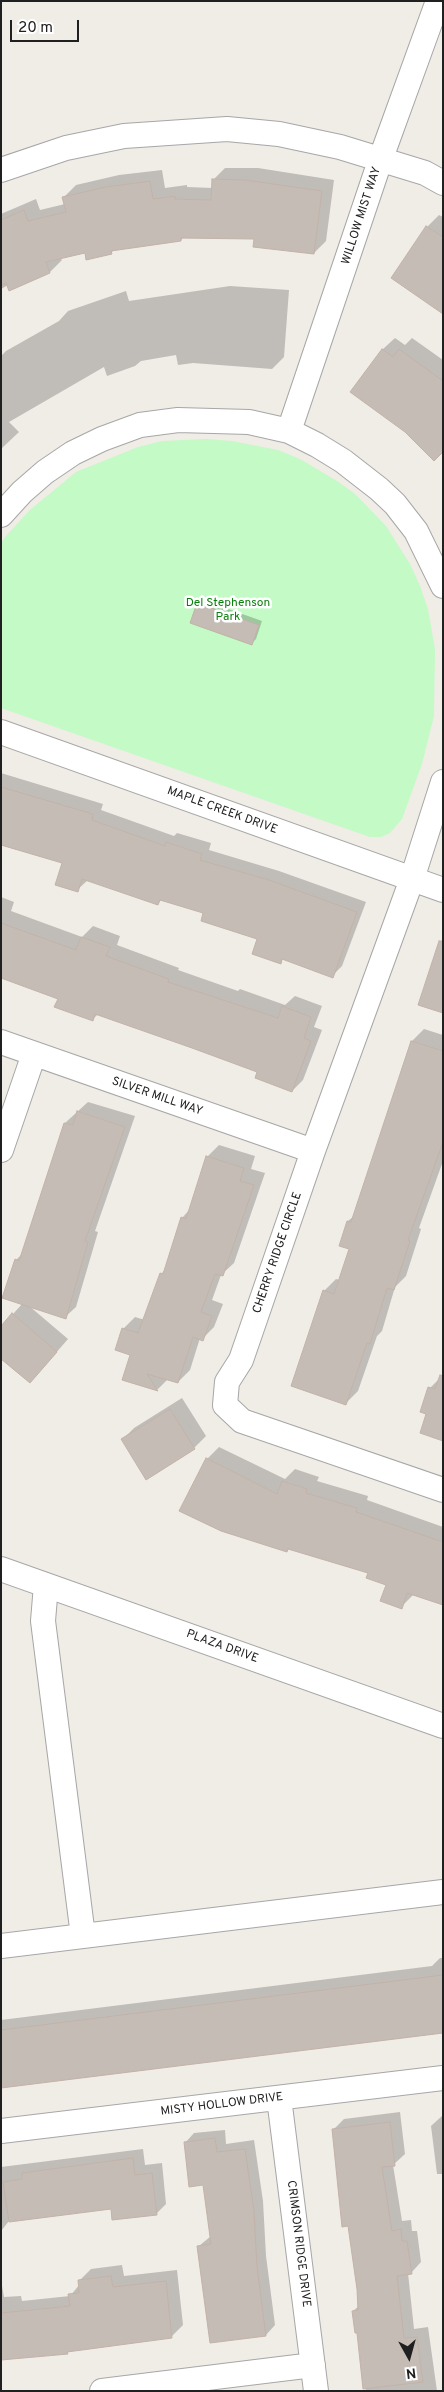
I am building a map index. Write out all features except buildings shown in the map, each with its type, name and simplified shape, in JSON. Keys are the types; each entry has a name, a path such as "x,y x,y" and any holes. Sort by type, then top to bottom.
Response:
{"street":[{"name":"WILLOW MIST WAY","path":"289,431 381,158 438,1"},
{"path":"1,170 66,148 124,136 227,129 279,134 340,147 425,173 443,183"},
{"path":"1,515 22,492 45,472 73,453 102,439 140,425 178,420 204,419 249,422 289,431 344,461 395,504 416,531 443,586"},
{"name":"MAPLE CREEK DRIVE","path":"1,732 443,890"},
{"name":"CHERRY RIDGE CIRCLE","path":"443,782 412,878 313,1151 241,1360 227,1382 224,1405 242,1421 443,1490"},
{"name":"SILVER MILL WAY","path":"1,1042 313,1151"},
{"path":"1,1150 34,1054"},
{"name":"PLAZA DRIVE","path":"1,1569 443,1726"},
{"path":"46,1585 44,1620 83,1936"},
{"path":"1,1946 443,1892"},
{"name":"MISTY HOLLOW DRIVE","path":"1,2131 443,2078"},
{"name":"CRIMSON RIDGE DRIVE","path":"279,2098 316,2391"},
{"path":"102,2391 313,2365"}],"green space":[{"name":"Del Stephenson Park","path":"206,439 232,441 278,450 300,459 337,481 355,494 386,526 410,564 428,609 435,649 434,716 422,764 402,819 390,833 381,837 370,837 1,708 1,543 5,537 30,510 76,472 138,447 162,441"}]}
